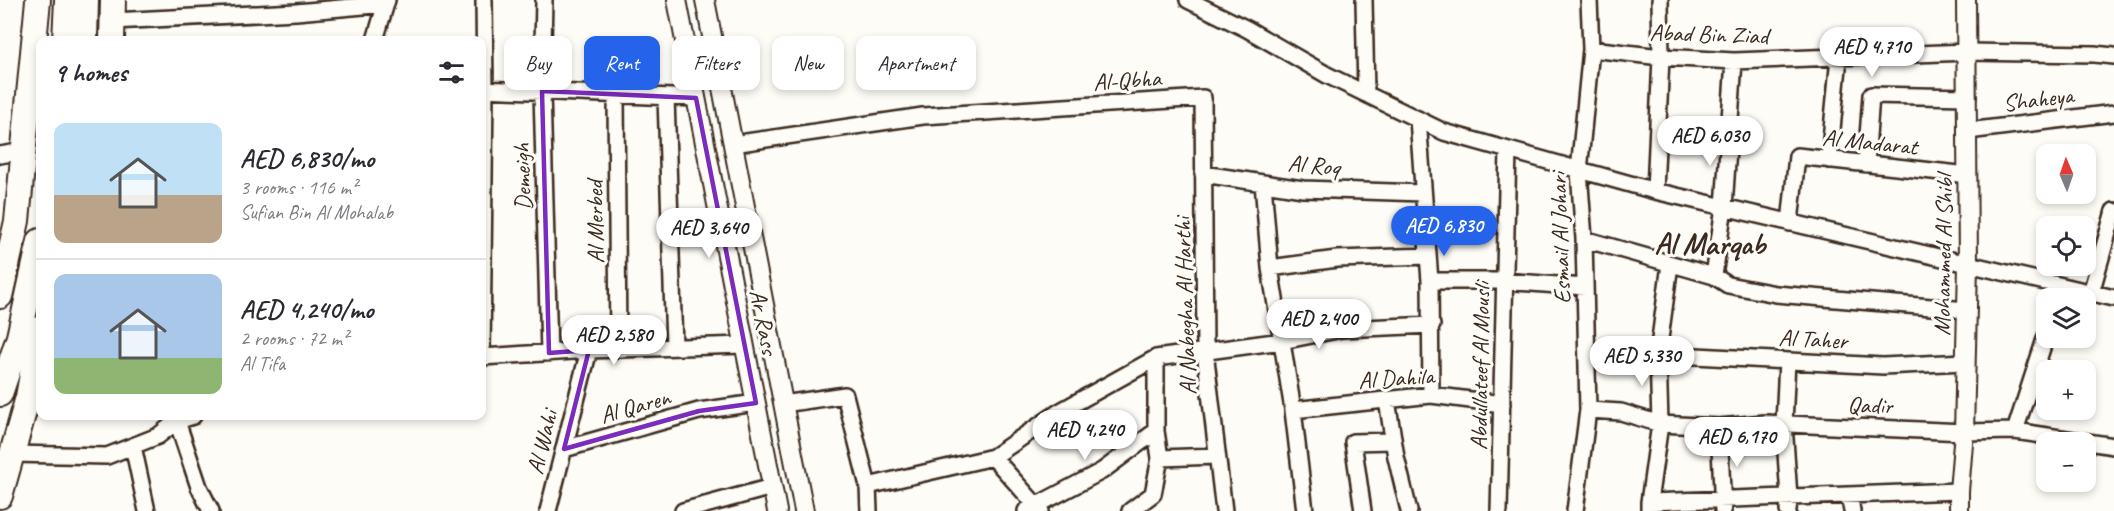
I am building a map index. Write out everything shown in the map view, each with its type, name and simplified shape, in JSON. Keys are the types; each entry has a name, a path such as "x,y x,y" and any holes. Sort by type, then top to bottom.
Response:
{"main road":[{"path":"0,296 5,257 17,221 38,0"},
{"path":"65,36 67,0"},
{"path":"85,36 86,0"},
{"path":"0,394 19,337 36,260"},
{"path":"33,388 36,363"},
{"path":"0,496 36,373"}],"street":[{"path":"484,0 484,36"},
{"name":"Demeigh","path":"543,0 542,91 549,353"},
{"name":"Ar Rass","path":"677,0 777,511"},
{"name":"Ar Rass","path":"705,0 804,511"},
{"path":"1188,0 1247,29 1327,75 1444,132 1654,191 1968,265 2044,288"},
{"path":"1364,0 1366,94"},
{"name":"Esmail Al Johari","path":"1575,511 1588,410 1584,239 1579,171 1591,49 1589,0"},
{"path":"1654,191 1661,57 1660,0"},
{"name":"Mohammed Al Shibl","path":"1959,511 1964,432 1968,265 1966,0"},
{"path":"112,21 297,12 387,2 376,36"},
{"name":"Abad Bin Ziad","path":"1591,49 1661,57 1734,61 1968,52 2114,56"},
{"path":"1829,160 1839,57"},
{"path":"1714,276 1724,207 1734,61"},
{"path":"486,89 696,98"},
{"name":"Al Merbed","path":"616,95 618,349"},
{"path":"1866,164 1871,95 1968,97"},
{"path":"666,97 674,347"},
{"name":"Al-Qbha","path":"733,144 923,116 1203,98"},
{"name":"Al Nabegha Al Harthi","path":"1203,98 1205,351 1224,511"},
{"name":"Shaheya","path":"1968,131 2114,113"},
{"path":"1418,119 1430,281 1431,395"},
{"name":"Abdullateef Al Mousli","path":"1499,511 1508,150"},
{"path":"0,155 24,151"},
{"name":"Al Madarat","path":"1790,223 1797,156 1968,175"},
{"name":"Al Roq","path":"1203,174 1303,189 1422,193"},
{"path":"1263,183 1270,268 1293,410 1305,511"},
{"path":"2092,288 2114,211"},
{"path":"1584,239 1714,276 1728,285 1776,294 1967,310"},
{"path":"1270,268 1337,259 1428,256"},
{"path":"1670,264 1658,354 1660,424 1649,507 1789,504 1849,495 1959,491"},
{"path":"1430,281 1503,281 1585,286"},
{"path":"2096,294 2114,298"},
{"path":"868,486 993,457 1059,412 1156,358 1281,341 1342,328 1432,325"},
{"path":"486,356 744,345"},
{"path":"2015,431 2042,348"},
{"name":"Al Wahi","path":"548,511 589,350"},
{"name":"Al Taher","path":"1658,354 1883,366 1965,362"},
{"path":"1130,511 1153,494 1160,458 1156,431 1156,358"},
{"path":"1787,361 1784,424 1789,504"},
{"path":"783,404 845,395 868,486 869,511"},
{"name":"Al Dahila","path":"1293,410 1431,395 1502,404"},
{"path":"1386,400 1392,441 1409,511"},
{"name":"Al Qaren","path":"564,449 699,411 756,403"},
{"name":"Qadir","path":"1588,410 1621,412 1660,424 1719,427 1765,423 1964,432 2015,431 2114,446"},
{"path":"12,454 107,456 158,436 180,420"},
{"path":"177,421 199,487 211,511"},
{"path":"1719,427 1722,505"},
{"path":"993,457 1035,509 1102,471 1156,431"},
{"path":"1362,511 1353,442 1392,441"},
{"path":"133,446 147,511"},
{"path":"1160,458 1217,456"},
{"path":"683,511 772,487"},
{"path":"1849,495 1852,511"}],"highlighted area":[{"path":"542,91 696,98 756,403 699,411 564,449 589,350 549,353"}],"district":[{"name":"Al Marqab","path":"1710,244"}]}
